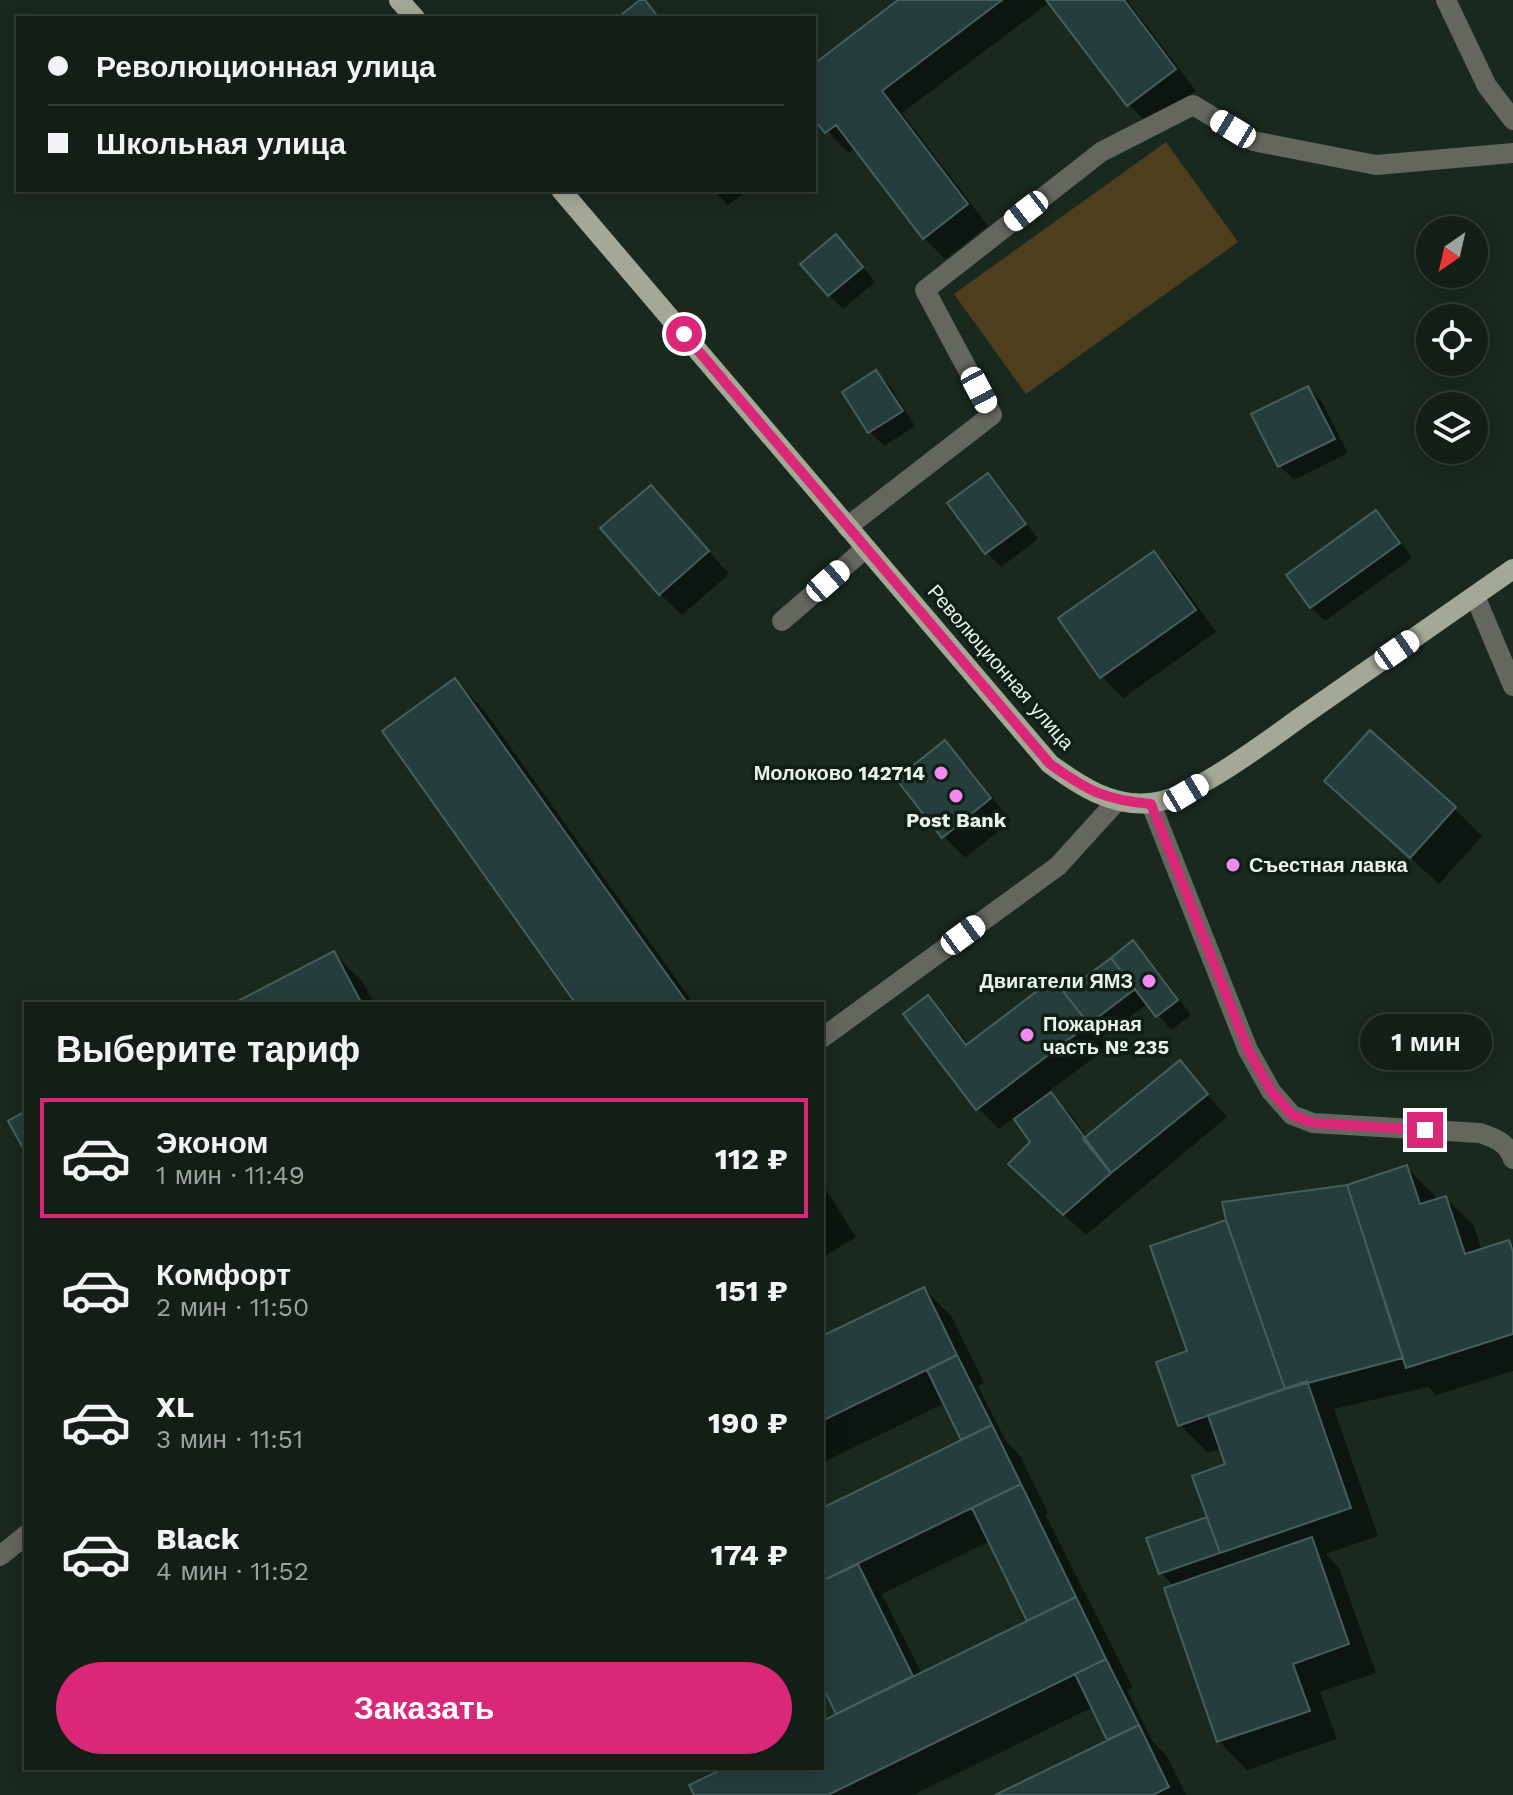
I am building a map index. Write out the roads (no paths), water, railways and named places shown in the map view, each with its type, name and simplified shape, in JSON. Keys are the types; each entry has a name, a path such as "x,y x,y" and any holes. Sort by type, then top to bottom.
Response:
{"main road":[{"path":"399,0 413,16"},
{"name":"Революционная улица","path":"563,192 1050,764 1083,788 1117,801 1151,804 1186,793 1242,758 1513,569"}],"street":[{"path":"1446,0 1487,86 1513,120"},
{"path":"847,527 992,415 925,290 1101,152 1193,105 1253,141 1376,165 1513,153"},
{"path":"782,621 866,548"},
{"path":"1475,596 1513,686"},
{"path":"824,1037 1058,866 1117,801"},
{"path":"1151,804 1248,1050 1271,1091 1292,1115 1313,1123 1480,1133 1499,1140 1512,1155"},
{"path":"2,1548 24,1536"}],"place":[{"name":"Молоково 142714","path":"941,773"},
{"name":"Post Bank","path":"956,796"},
{"name":"Съестная лавка","path":"1233,865"},
{"name":"Двигатели ЯМЗ","path":"1149,981"},
{"name":"Пожарная часть № 235","path":"1027,1035"}]}
